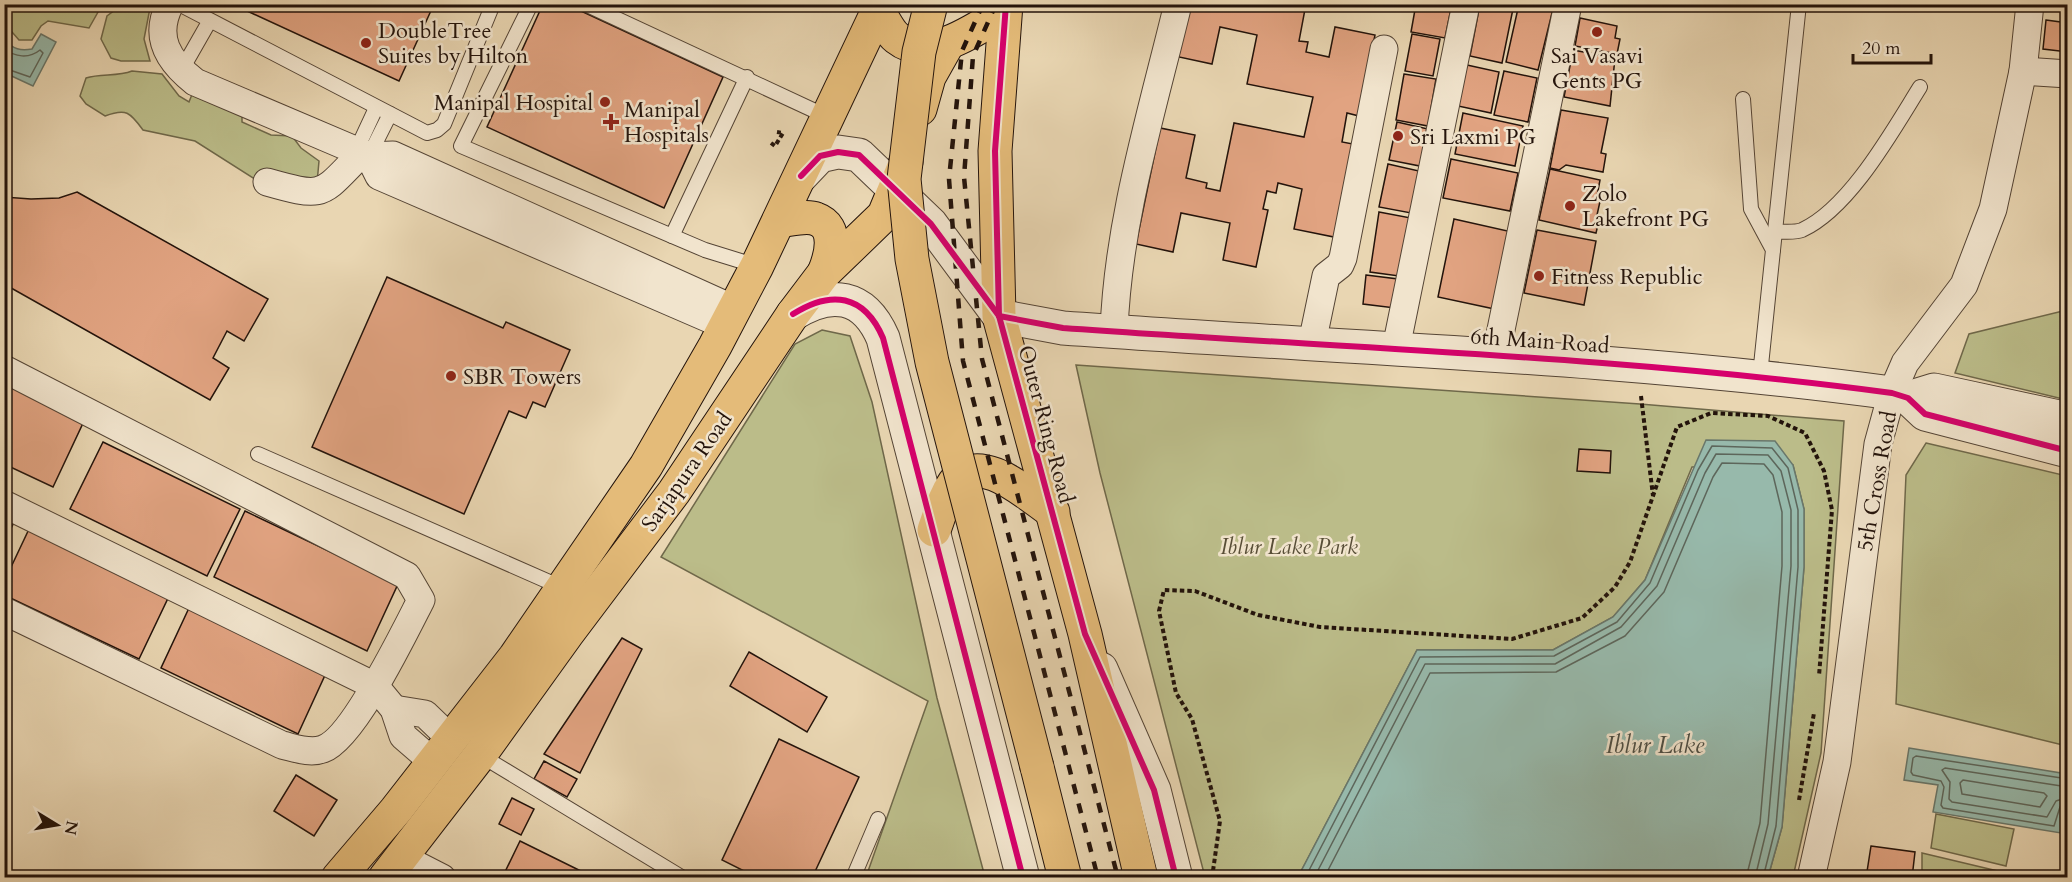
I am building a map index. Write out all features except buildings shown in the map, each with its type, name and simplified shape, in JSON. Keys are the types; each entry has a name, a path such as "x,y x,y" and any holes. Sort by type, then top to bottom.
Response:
{"main road":[{"path":"931,4 919,52 904,179 912,259 932,362 1065,878"},
{"path":"880,8 896,38 909,44 947,45 1005,8"},
{"path":"801,176 880,8"},
{"name":"Outer Ring Road","path":"1005,8 995,151 999,316 1085,634 1141,878"},
{"name":"Sarjapura Road","path":"393,867 480,755 567,634 674,492 793,314 824,273 884,215 897,190 912,145 929,77 947,45"},
{"name":"Sarjapura Road","path":"338,878 442,751 563,588 646,466 730,318 801,176"},
{"path":"778,221 815,218 824,224 829,231 831,256 824,273"},
{"path":"934,530 944,500 955,481 972,471 1006,477 1053,512"}],"street":[{"path":"170,4 162,20 161,34 181,71 195,82 362,153 379,176 730,318"},
{"path":"1114,331 1116,279 1126,223 1178,4"},
{"path":"1396,348 1466,4"},
{"path":"1496,354 1568,4"},
{"name":"5th Cross Road","path":"1811,878 1837,762 1878,444 1900,396 1905,363 1964,285 1993,209 2023,71 2030,4"},
{"path":"1312,343 1326,276 1340,265 1343,258 1384,49"},
{"path":"2023,71 2067,74"},
{"path":"801,176 820,156 838,152 860,155 931,224 999,316"},
{"path":"267,182 308,193 320,192 362,153"},
{"path":"793,314 823,299 855,302 876,321 883,338 1023,878"},
{"name":"6th Main Road","path":"999,316 1038,325 1114,331 1496,354 1760,375 1900,396 1934,390 2067,419"},
{"path":"4,369 407,576 421,600 375,686 342,735 324,749 303,751 282,745 4,611"},
{"name":"6th Main Road","path":"1900,396 1925,414 2067,451"},
{"path":"4,504 375,686 394,709 403,736 442,751"},
{"path":"1085,634 1154,790 1176,878"},
{"path":"393,867 442,878"}],"lane":[{"path":"179,4 209,22 427,133 437,130 444,124 493,4"},
{"path":"531,4 461,146 705,250 757,266"},
{"path":"585,4 747,77 829,117"},
{"path":"1760,375 1799,4"},
{"path":"181,71 209,22"},
{"path":"672,236 747,77"},
{"path":"1774,232 1801,231 1835,205 1871,166 1920,87"},
{"path":"1743,99 1751,209 1773,250"},
{"path":"362,153 376,108"},
{"path":"362,153 390,114"},
{"path":"258,454 563,588"},
{"path":"480,755 683,878"},
{"path":"853,878 878,819"}],"path":[{"path":"771,143 775,146 782,134 777,132"},
{"path":"1641,389 1640,404 1653,498"},
{"path":"1212,878 1220,821 1192,719 1176,693 1159,611 1164,590 1195,591 1258,615 1320,627 1512,639 1582,618 1616,587 1630,562 1677,428 1711,413 1768,416 1805,434 1824,471 1832,510 1819,681"},
{"path":"1798,803 1816,704"}],"green space":[{"path":"123,4 147,5 150,8 144,39 150,61 121,61 111,58 101,39 107,16"},
{"path":"4,5 102,5 89,28 48,21 41,26 32,40 19,40 5,24"},
{"path":"132,71 162,74 179,96 189,102 193,92 242,109 242,122 271,135 292,136 301,148 319,161 317,183 273,171 253,178 195,141 143,130 127,113 118,112 105,116 86,104 80,96 86,78"},
{"path":"2067,310 2067,400 1955,373 1969,334"},
{"path":"822,330 850,336 872,402 937,698 985,877 866,877 928,701 661,557 795,344"},
{"name":"Iblur Lake Park","path":"1076,365 1640,404 1844,421 1821,753 1793,877 1768,877 1782,827 1804,567 1804,509 1793,465 1692,467 1645,580 1613,617 1553,650 1417,650 1298,877 1205,877 1100,473"},
{"path":"1926,443 2067,476 2067,746 1896,704 1906,475"},
{"path":"1936,814 2014,829 2006,866 1931,848"},
{"path":"1922,853 2023,877 1922,877"}],"water":[{"path":"41,34 56,42 33,86 5,73 5,41 17,49 32,49"},
{"name":"Iblur Lake","path":"1706,440 1775,441 1793,465 1804,509 1804,567 1782,827 1768,877 1298,877 1417,650 1553,650 1613,617 1645,580"},
{"path":"1909,748 2067,774 2061,833 1933,812 1938,785 1904,780"}],"railway":[{"path":"983,4 962,51 949,179 963,361 1098,878"},
{"path":"996,4 973,56 964,177 982,359 1118,878"}],"cycle path":[{"path":"1006,4 995,151 999,316 1085,634 1154,790 1176,878"},
{"path":"801,176 820,156 838,152 859,155 931,224 999,316"},
{"path":"793,314 820,301 845,300 866,312 883,338 1023,878"},
{"path":"999,316 1063,328 1582,361 1789,380 1892,393 1908,398 1925,414 2068,451"}],"place":[{"name":"Sai Vasavi Gents PG","path":"1597,32"},
{"name":"DoubleTree Suites by Hilton","path":"366,43"},
{"name":"Manipal Hospital","path":"605,102"},
{"name":"Manipal Hospitals","path":"611,122"},
{"name":"Sri Laxmi PG","path":"1398,136"},
{"name":"Zolo Lakefront PG","path":"1570,206"},
{"name":"Fitness Republic","path":"1539,276"},
{"name":"SBR Towers","path":"451,376"}]}
